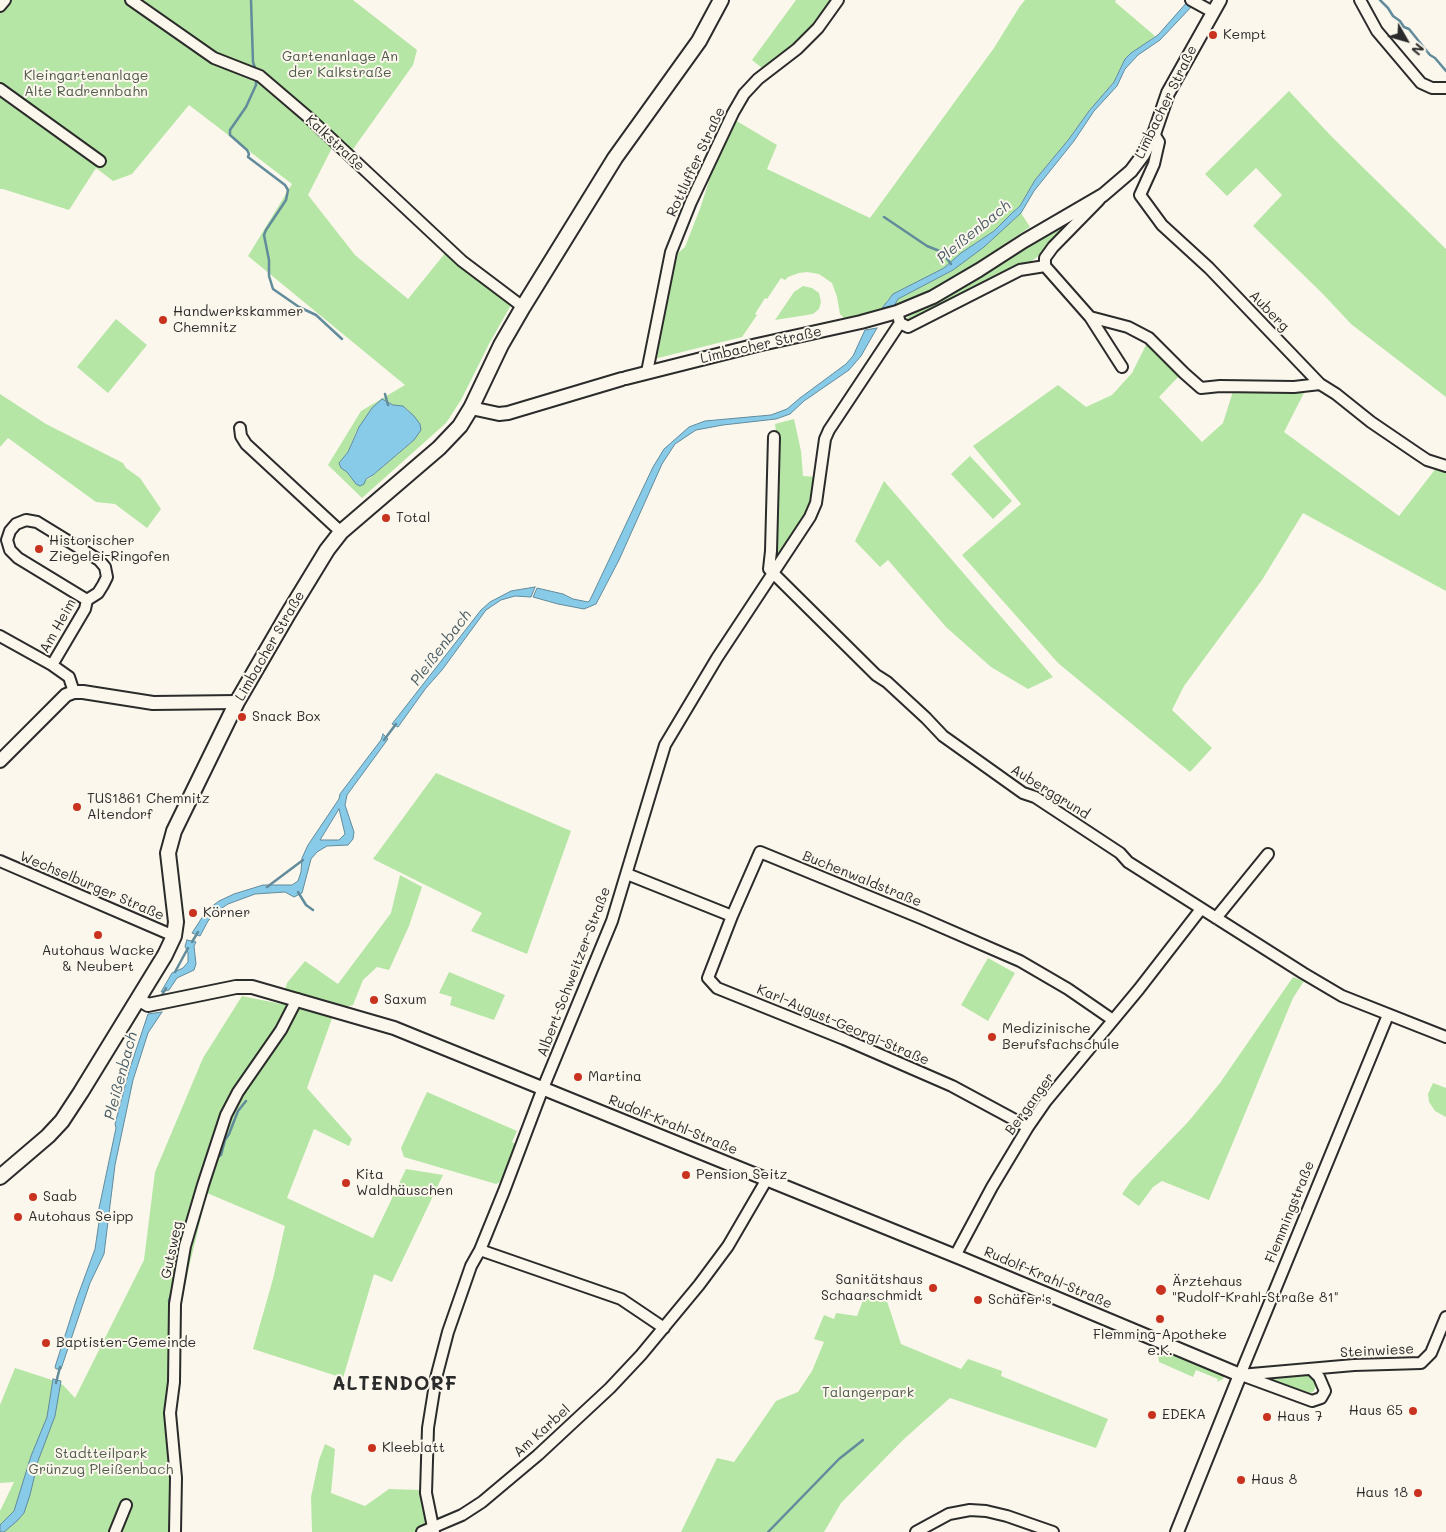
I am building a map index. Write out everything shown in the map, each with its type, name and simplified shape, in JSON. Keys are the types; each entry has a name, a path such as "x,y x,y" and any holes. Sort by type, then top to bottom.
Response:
{"main road":[{"path":"471,408 523,307 615,158 702,36 721,0"},
{"name":"Limbacher Straße","path":"0,1177 48,1136 62,1121 143,1002 174,936 176,922 168,853 174,831 237,702 327,550 341,532 439,448 460,426 471,408"}],"street":[{"path":"0,6 4,0"},
{"name":"Kalkstraße","path":"131,0 214,58 255,75 308,117 462,261 523,307"},
{"name":"Rottluffer Straße","path":"648,372 671,252 691,202 733,113 744,94 758,79 797,49 813,33 838,0"},
{"path":"1191,0 1208,9"},
{"name":"Limbacher Straße","path":"899,317 908,327 1020,270 1045,266 1046,258 1053,248 1103,195 1131,171 1144,155 1154,134 1168,93 1208,9 1220,0"},
{"path":"1360,0 1377,31 1422,83 1432,88 1446,88"},
{"path":"0,89 100,161"},
{"name":"Auberg","path":"1154,134 1159,142 1154,164 1140,196 1162,225 1208,268 1320,384 1427,460 1446,466"},
{"name":"Limbacher Straße","path":"471,408 499,414 508,413 648,372 861,322 899,317 1103,195"},
{"path":"1045,266 1090,317 1122,367"},
{"path":"774,438 769,569 772,574 799,535 813,509 820,482 825,439 829,430 899,317"},
{"path":"1090,317 1128,327 1149,338 1201,388 1220,386 1294,387 1320,384"},
{"path":"240,428 241,436 246,444 341,532"},
{"name":"Am Heim","path":"52,665 85,609 87,600 98,593 107,577 105,567 99,560 37,522 26,520 16,524 10,530 7,540 10,550 18,558 87,600"},
{"name":"Albert-Schweitzer-Straße","path":"433,1530 426,1493 428,1428 436,1378 448,1332 471,1266 480,1250 543,1088 612,921 665,745 717,658 772,574"},
{"name":"Auberggrund","path":"772,574 876,676 888,682 943,736 1023,792 1035,797 1120,853 1128,862 1303,973 1342,996 1388,1014"},
{"name":"Am Heim","path":"0,636 52,665 69,677 74,692"},
{"path":"0,761 66,695 74,692 153,703 237,702"},
{"name":"Buchenwaldstraße","path":"732,916 760,852 921,918 1020,962 1068,990 1113,1020"},
{"path":"1216,918 1268,854"},
{"name":"Wechselburger Straße","path":"0,861 174,936"},
{"path":"627,874 732,916"},
{"name":"Berganger","path":"955,1256 992,1187 1046,1101 1201,909"},
{"name":"Karl-August-Georgi-Straße","path":"732,916 708,978 717,988 844,1039 952,1086 1028,1127"},
{"name":"Rudolf-Krahl-Straße","path":"143,1002 170,1000 236,987 252,987 394,1028 955,1256 1240,1375"},
{"name":"Gutsweg","path":"175,1532 176,1478 170,1413 174,1382 175,1304 185,1246 202,1185 226,1115 238,1092 281,1030 298,999"},
{"path":"1388,1014 1446,1036"},
{"name":"Flemmingstraße","path":"1177,1532 1388,1014"},
{"name":"Am Karbel","path":"422,1532 433,1530 482,1502 538,1455 610,1388 664,1328 699,1285 728,1246 767,1179"},
{"path":"480,1250 621,1299 664,1328"},
{"name":"Steinwiese","path":"1240,1375 1354,1365 1421,1363 1432,1353 1446,1317"},
{"path":"1240,1375 1312,1401 1321,1398 1325,1391 1319,1377 1311,1369"},
{"path":"115,1532 126,1505"},
{"path":"916,1532 949,1514 970,1510 986,1511 1053,1532"}],"green space":[{"path":"0,0 353,0 417,50 413,65 351,152 252,69 231,58 222,68 265,86 333,146 308,195 355,255 408,299 446,252 511,305 461,400 446,423 362,498 328,465 361,411 405,385 248,256 292,184 189,105 132,174 113,181 96,168 69,210 0,189","holes":["385,400 393,405 403,406 409,411 414,440 370,478 356,484 353,478 341,468 339,463 348,452 356,432"]},
{"path":"796,0 833,0 815,25 794,46 762,68 752,60"},
{"path":"1025,0 1116,0 1115,2 1155,36 1125,59 1114,82 1035,180 1020,206 994,231 961,253 944,268 888,299 882,308 865,315 845,319 840,314 832,283 819,274 799,273 785,280 781,278 767,299 765,298 755,314 757,315 742,337 654,359 665,313 668,282 676,255 685,247 701,206 715,161 735,120 777,145 767,169 870,218 994,48"},
{"path":"1289,91 1332,137 1446,249 1446,397 1351,324 1253,226 1282,195 1256,168 1227,196 1205,174"},
{"path":"1088,208 1044,252 1030,262 1018,266 907,323 909,316 931,305"},
{"path":"1021,213 1030,227 976,263 929,291 894,306 898,299 953,270 984,247"},
{"path":"803,286 812,288 819,293 821,302 819,309 813,314 775,320 794,292"},
{"path":"116,319 147,345 108,393 77,367"},
{"path":"1148,341 1181,374 1159,397 1202,442 1223,423 1234,388 1306,389 1284,432 1399,516 1437,467 1446,469 1446,591 1303,513 1262,580 1184,686 1172,710 1212,748 1190,772 1058,663 962,555 1021,504 973,446 1058,385 1086,407 1112,395 1132,373"},
{"path":"0,394 46,424 123,463 126,468 140,478 161,509 147,528 115,504 96,502 8,438 0,447"},
{"path":"794,419 801,451 803,476 817,477 812,505 778,562 773,558 777,438 775,424"},
{"path":"970,456 1012,501 993,519 951,474"},
{"path":"884,481 1053,677 1028,689 991,667 946,627 888,560 880,567 855,541"},
{"path":"436,773 571,831 527,954 471,931 482,913 373,859"},
{"name":"Stadtteilpark Grünzug Pleißenbach","path":"400,875 422,887 409,926 389,970 377,967 363,980 353,1005 335,1010 307,1088 352,1139 349,1146 314,1129 287,1198 373,1238 406,1169 443,1175 392,1282 374,1274 343,1378 253,1349 273,1279 285,1226 207,1193 178,1320 171,1477 171,1532 0,1532 0,1511 14,1482 0,1483 0,1405 15,1368 63,1385 75,1398 144,1260 155,1172 203,1058 242,996 281,1004 287,983 305,961 338,984 391,913"},
{"path":"988,958 1015,973 988,1021 961,1005"},
{"path":"449,972 505,995 494,1020 450,1005 452,997 439,993"},
{"path":"1293,977 1304,981 1293,998 1209,1200 1162,1181 1153,1187 1139,1206 1122,1194 1131,1181 1188,1122 1220,1083"},
{"path":"1433,1083 1446,1088 1446,1117 1435,1111 1429,1102 1428,1094"},
{"path":"427,1092 517,1131 512,1142 517,1145 502,1181 496,1184 404,1157 401,1148"},
{"name":"Talangerpark","path":"885,1295 901,1344 961,1369 968,1359 1002,1371 1001,1376 1108,1419 1096,1448 950,1398 904,1439 841,1503 824,1532 681,1532 717,1458 734,1462 776,1401 798,1392 812,1371 824,1342 814,1339 824,1315 834,1319 836,1313 857,1316 864,1298"},
{"path":"1164,1351 1224,1376 1223,1379 1217,1382 1218,1379 1196,1370 1193,1377 1159,1362 1158,1355"},
{"path":"1307,1375 1312,1377 1316,1384 1314,1391 1311,1393 1272,1380 1273,1376"},
{"path":"325,1444 335,1449 331,1493 365,1506 389,1489 421,1490 428,1522 425,1527 415,1532 312,1532 311,1497 319,1460"}],"water":[{"path":"1188,1 1194,4 1160,40 1138,55 1125,69 1117,86 1094,111 1074,141 1034,191 1021,213 984,247 953,270 898,299 894,306 882,308 893,294 944,268 961,253 994,231 1020,206 1035,180 1114,82 1125,59 1158,35"},
{"path":"877,328 861,356 849,370 804,401 790,414 776,419 696,430 675,444 662,464 619,560 596,604 584,609 533,597 537,588 563,594 573,599 588,602 590,600 653,467 664,449 689,427 705,421 771,415 787,409 846,364 853,356 865,330"},
{"path":"382,399 393,405 403,406 420,424 421,430 414,440 360,486 341,468 339,463 348,452 359,427 372,408"},
{"path":"535,587 531,597 515,596 501,600 486,610 398,727 392,724 481,610 490,602 511,591"},
{"path":"383,734 388,739 347,795 345,805 354,832 353,839 348,845 327,846 317,852 311,859 302,893 294,897 285,892 255,894 228,904 219,910 208,921 200,936 192,933 207,910 219,901 263,885 292,885 298,881 302,858 308,845 339,799 340,794 381,740","holes":["339,809 345,834 339,840 320,840"]},
{"path":"187,940 196,942 194,946 196,964 194,970 177,978 169,990 161,992 172,973 183,968 188,962 188,953 185,946"},
{"path":"162,1012 148,1033 133,1080 115,1165 104,1254 90,1283 61,1369 56,1369 55,1367 77,1298 95,1249 99,1222 98,1213 116,1128 115,1124 129,1071 148,1014"},
{"path":"53,1379 61,1381 55,1416 38,1461 24,1513 4,1532 0,1532 0,1525 14,1511 31,1456 47,1417"}],"waterway":[{"path":"251,0 253,62 256,71"},
{"path":"1380,0 1446,71"},
{"path":"256,79 256,85 246,107 230,130 230,135 247,150 248,157 285,185 288,190 286,200 264,235 269,260 269,276 273,289 299,307 316,315 342,339"},
{"path":"884,217 927,246 942,252 951,264"},
{"path":"385,394 388,405"},
{"name":"Pleißenbach","path":"384,740 396,724"},
{"path":"267,887 303,860"},
{"path":"298,892 306,905 313,910"},
{"name":"Pleißenbach","path":"192,942 198,932"},
{"path":"175,972 188,948"},
{"name":"Pleißenbach","path":"160,999 166,988"},
{"path":"216,1158 221,1155 225,1140 238,1111 246,1101"},
{"path":"169,1301 173,1289"},
{"name":"Pleißenbach","path":"56,1383 60,1367"},
{"path":"768,1532 839,1459 863,1440"}],"place":[{"name":"Kempt","path":"1213,35"},
{"name":"Handwerkskammer Chemnitz","path":"163,320"},
{"name":"Total","path":"386,518"},
{"name":"Historischer Ziegelei-Ringofen","path":"39,549"},
{"name":"Snack Box","path":"242,717"},
{"name":"TUS1861 Chemnitz Altendorf","path":"77,807"},
{"name":"Körner","path":"193,913"},
{"name":"Autohaus Wacke & Neubert","path":"98,935"},
{"name":"Saxum","path":"374,1000"},
{"name":"Medizinische Berufsfachschule","path":"992,1037"},
{"name":"Martina","path":"578,1077"},
{"name":"Pension Seitz","path":"686,1175"},
{"name":"Kita Waldhäuschen","path":"346,1183"},
{"name":"Saab","path":"33,1197"},
{"name":"Autohaus Seipp","path":"18,1217"},
{"name":"Sanitätshaus Schaarschmidt","path":"933,1288"},
{"name":"Ärztehaus \"Rudolf-Krahl-Straße 81\"","path":"1161,1290"},
{"name":"Schäfer's","path":"978,1300"},
{"name":"Flemming-Apotheke e.K.","path":"1160,1319"},
{"name":"Baptisten-Gemeinde","path":"46,1343"},
{"name":"Haus 65","path":"1413,1411"},
{"name":"EDEKA","path":"1152,1415"},
{"name":"Haus 7","path":"1267,1417"},
{"name":"Kleeblatt","path":"372,1448"},
{"name":"Haus 8","path":"1241,1480"},
{"name":"Haus 18","path":"1418,1493"}],"district":[{"name":"ALTENDORF","path":"395,1384"}],"park label":[{"name":"Gartenanlage An der Kalkstraße","path":"340,66"},
{"name":"Kleingartenanlage Alte Radrennbahn","path":"86,84"}]}
